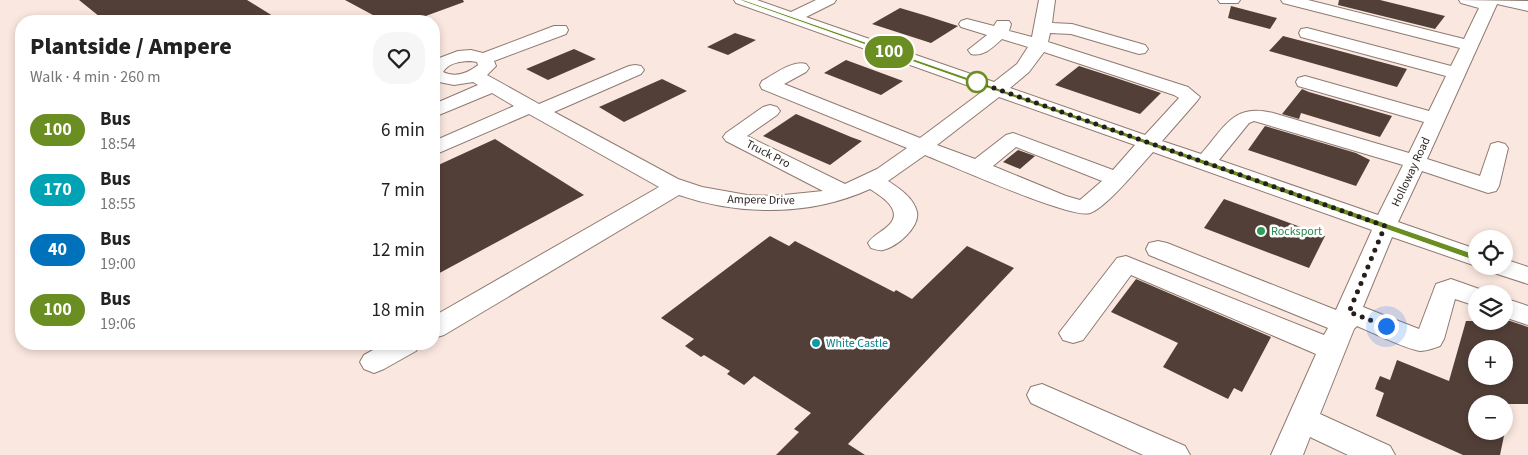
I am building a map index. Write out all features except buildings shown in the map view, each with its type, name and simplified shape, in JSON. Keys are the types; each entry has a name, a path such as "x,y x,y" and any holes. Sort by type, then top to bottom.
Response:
{"street":[{"path":"742,0 1468,255"},
{"path":"791,18 828,0"},
{"name":"Ampere Drive","path":"560,30 480,68 493,86 676,187 700,195 745,202 795,201 843,192 872,181 922,147 997,89 1033,58 1041,36 1047,0"},
{"path":"1226,0 1232,0"},
{"path":"1289,0 1469,46"},
{"path":"1487,1 1528,6"},
{"name":"Holloway Road","path":"1287,455 1304,420 1385,226 1457,73 1487,1"},
{"path":"800,68 769,85 1058,201 1084,208 1117,179 1190,97 1181,91 1041,36 1002,27 967,24"},
{"path":"977,50 1002,27"},
{"path":"1041,36 1072,29 1139,49"},
{"path":"1307,33 1457,73"},
{"path":"440,147 634,70"},
{"path":"1305,82 1435,118"},
{"path":"440,108 493,86"},
{"name":"Truck Pro","path":"770,111 733,137 843,192"},
{"path":"1205,163 1242,119 1252,115 1266,117 1488,186 1498,148"},
{"path":"978,168 1013,139 1117,179"},
{"path":"872,181 900,200 905,214 902,225 880,243"},
{"path":"440,325 676,187"},
{"path":"1158,249 1346,318 1422,341 1430,339 1445,290 1451,288 1468,294"},
{"path":"1073,333 1126,264 1333,350"},
{"path":"1513,271 1528,276"},
{"path":"1513,310 1528,316"},
{"path":"374,362 395,350"},
{"path":"1042,395 1174,455"},
{"path":"1304,420 1379,455"}],"shaded area":[{"path":"0,0 1528,0 1528,455 0,455"}],"bus line":[{"name":"100","path":"742,0 1468,255"}],"place":[{"name":"Rocksport","path":"1261,231"},
{"name":"White Castle","path":"816,343"}],"route":[{"path":"977,82 1385,226 1349,312 1386,326"}]}
